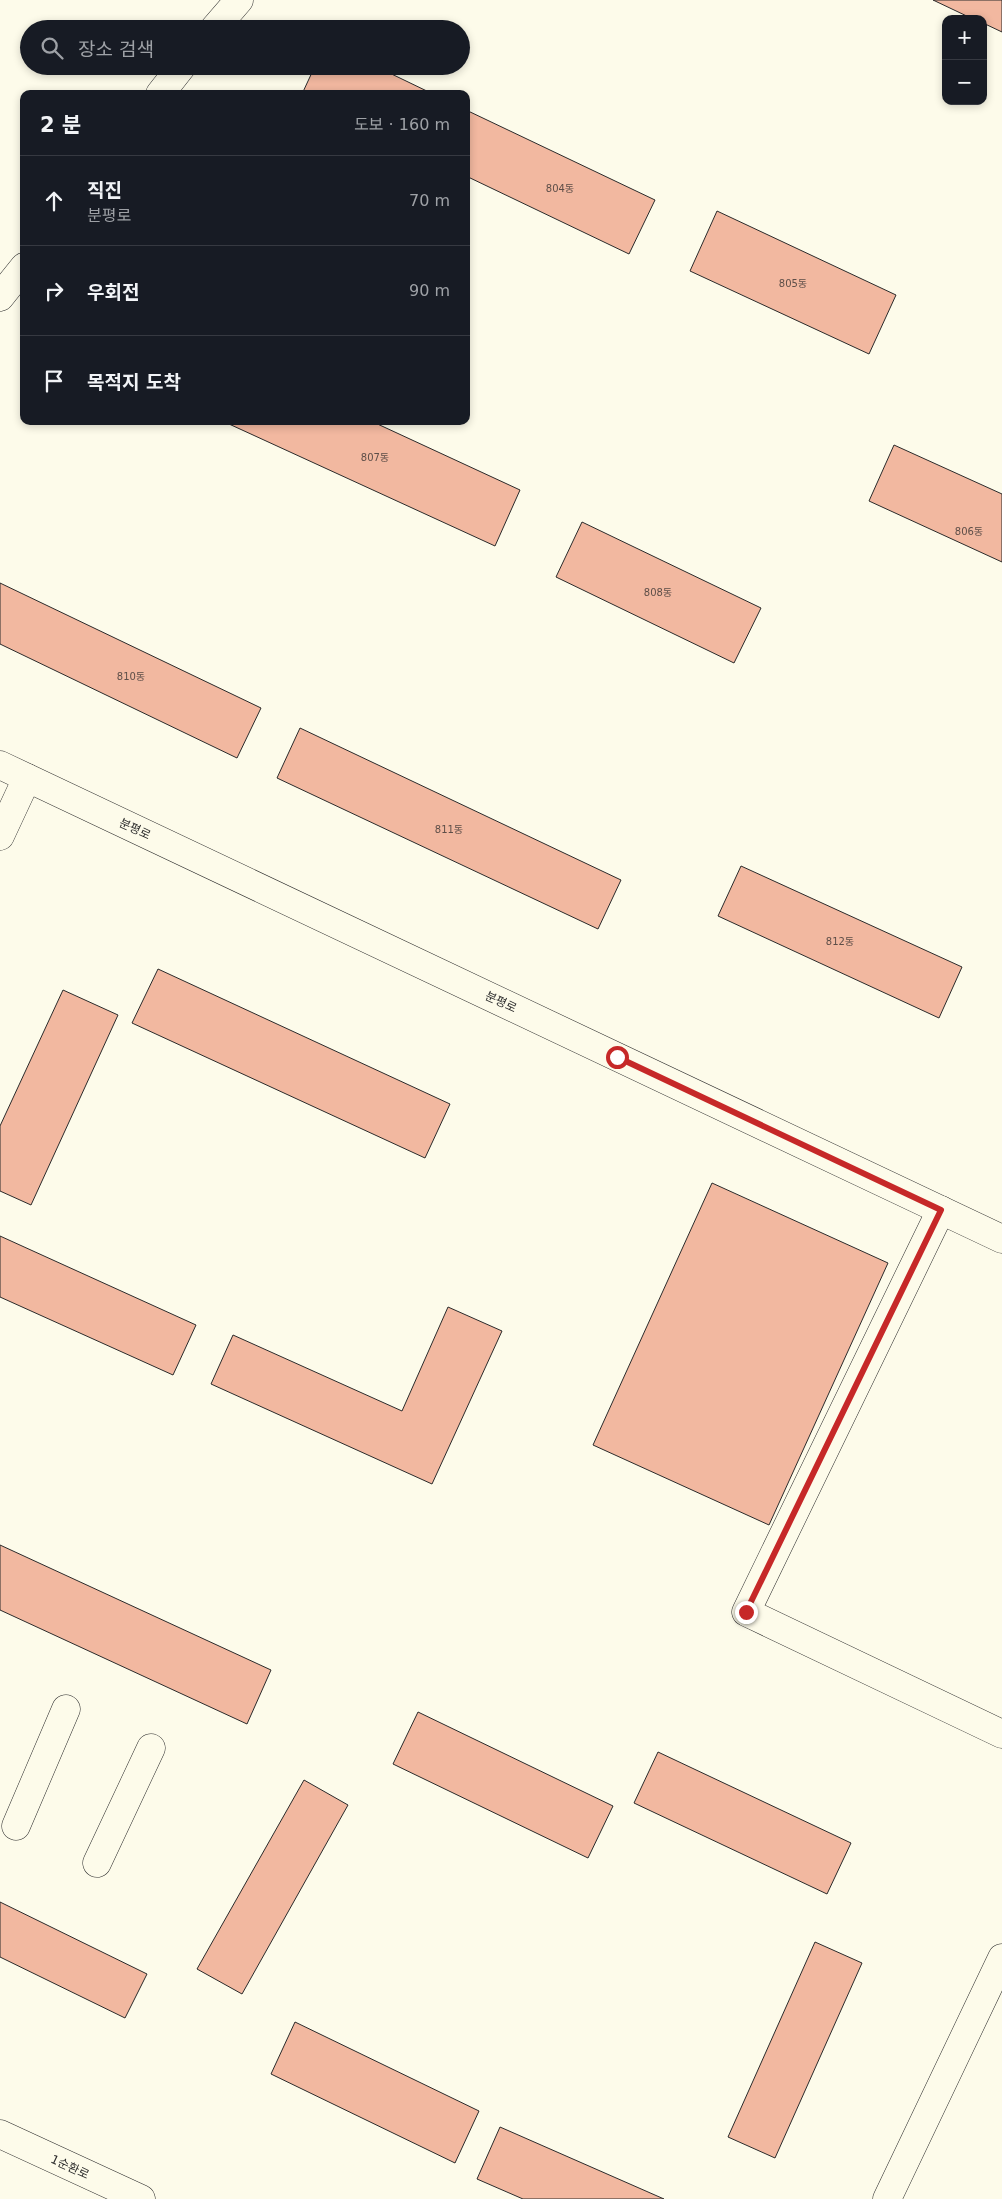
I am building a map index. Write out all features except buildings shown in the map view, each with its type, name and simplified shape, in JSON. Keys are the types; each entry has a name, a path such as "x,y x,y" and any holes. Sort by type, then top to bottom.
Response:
{"street":[{"path":"222,20 239,0"},
{"path":"163,90 175,75"},
{"path":"0,297 20,272"},
{"name":"분평로","path":"0,765 1002,1239"},
{"path":"0,836 27,778"},
{"path":"941,1210 746,1612 1002,1734"},
{"path":"16,1826 66,1709"},
{"path":"97,1863 151,1748"},
{"path":"887,2199 1002,1958"},
{"name":"1순환로","path":"0,2134 141,2199"}],"route":[{"path":"617,1057 941,1210 746,1612"}]}
